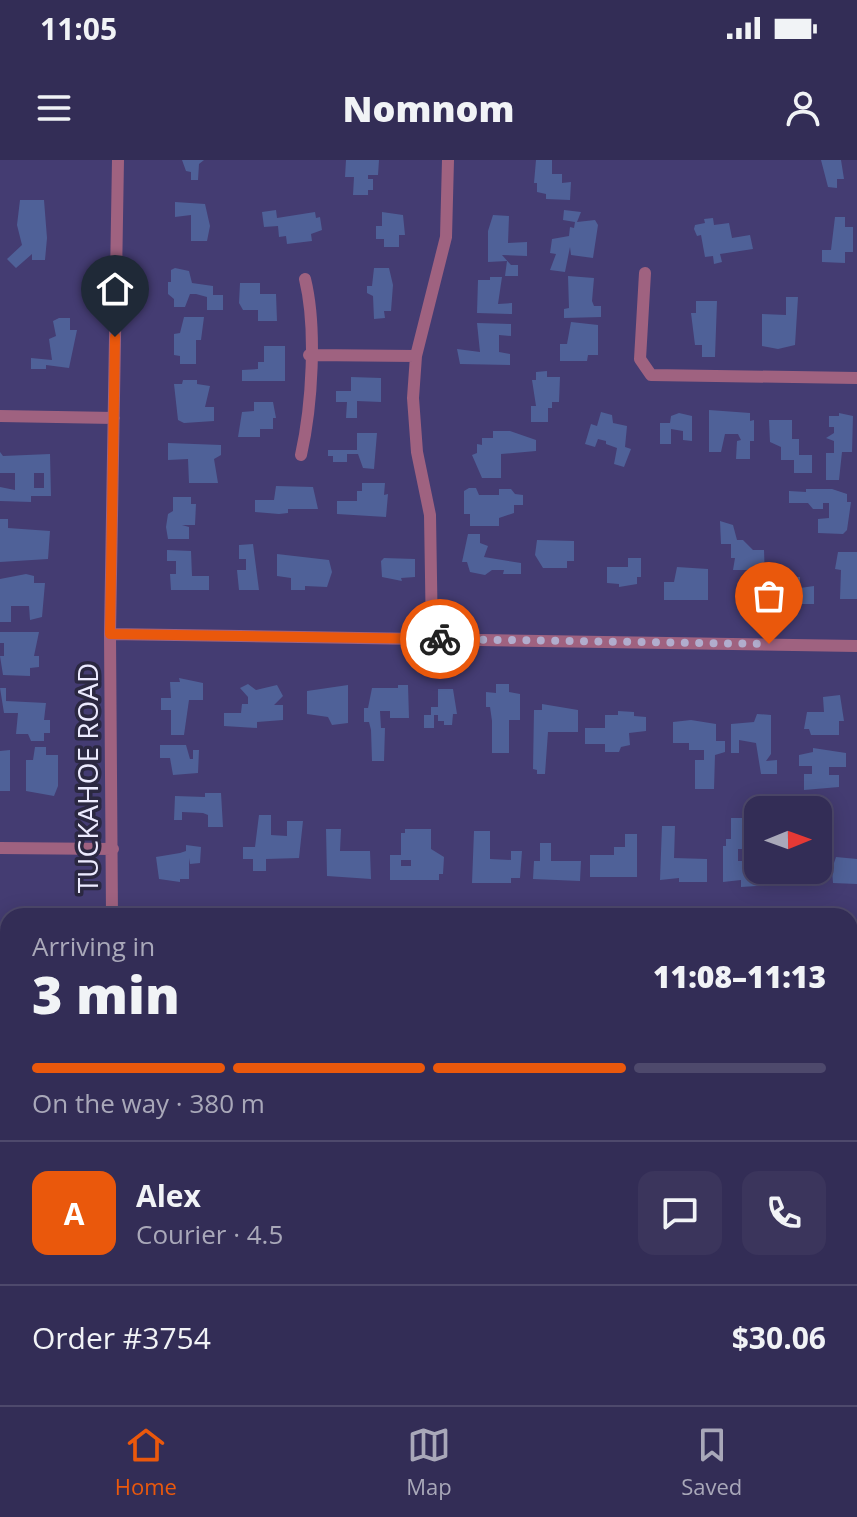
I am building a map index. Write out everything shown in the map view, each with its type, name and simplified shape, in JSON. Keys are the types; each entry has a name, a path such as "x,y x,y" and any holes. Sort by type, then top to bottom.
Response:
{"street":[{"name":"TUCKAHOE ROAD","path":"112,908 110,634 118,160"},
{"path":"432,639 430,515 417,452 413,398 416,356 446,237 448,160"},
{"path":"645,273 640,359 651,375 857,378"},
{"path":"301,455 308,424 309,298 305,279"},
{"path":"309,355 416,356"},
{"path":"0,416 114,418"},
{"path":"110,634 857,646"},
{"path":"0,848 113,849"}],"building":[{"path":"182,160 204,160 199,164 198,180 191,180 191,172 186,171"},
{"path":"346,160 379,160 378,175 368,175 368,179 373,179 373,190 368,190 368,195 353,195 354,177 345,177"},
{"path":"536,160 552,160 552,174 562,174 562,183 571,182 570,200 546,199 546,194 537,192 537,183 534,183"},
{"path":"821,160 841,160 844,179 837,179 837,188 828,187"},
{"path":"20,200 44,200 47,238 45,260 32,260 32,254 16,268 7,259 22,245 17,225"},
{"path":"175,202 205,204 210,226 207,241 191,241 191,215 175,217"},
{"path":"276,210 277,218 315,212 316,218 320,217 322,230 311,234 312,241 287,244 286,236 279,237 278,226 264,227 262,212"},
{"path":"564,210 581,212 577,222 595,220 598,225 593,258 571,255 570,247 565,272 550,270 556,254 550,253 552,239 569,236 570,227 574,228 575,222 563,220"},
{"path":"382,212 403,215 405,235 399,235 399,247 384,247 384,239 376,239 376,226 382,226"},
{"path":"493,215 509,216 508,243 527,242 527,256 502,255 511,265 518,265 518,276 505,276 507,261 488,262 488,231"},
{"path":"835,217 845,217 845,227 853,227 853,252 845,252 845,263 822,262 822,250 831,250"},
{"path":"713,218 714,225 729,223 732,238 750,235 753,249 720,254 722,262 714,264 713,256 705,257 701,235 697,236 694,229 695,225 705,223 704,219"},
{"path":"374,268 389,268 393,285 391,311 384,311 385,318 374,319 373,296 367,293 367,286 372,286"},
{"path":"171,270 189,271 192,283 213,286 213,295 223,295 223,310 207,310 207,297 196,294 190,294 185,307 174,307 174,299 168,294 168,282 171,282"},
{"path":"568,276 594,278 592,301 594,306 601,306 601,317 564,318 564,309 569,308"},
{"path":"490,277 502,277 498,304 512,303 512,314 477,313 478,280 490,280"},
{"path":"240,283 260,283 260,294 276,294 277,321 258,321 258,310 243,310 239,303"},
{"path":"786,297 798,297 795,345 778,349 762,346 762,314 786,315"},
{"path":"696,301 717,301 715,357 702,357 702,345 695,345 691,313 696,313"},
{"path":"184,317 204,317 201,340 196,340 196,364 180,364 180,356 174,355 174,334 180,333"},
{"path":"70,318 70,330 77,330 69,368 46,365 46,369 31,369 31,358 52,360 49,339 56,336 53,321"},
{"path":"571,322 598,325 598,355 588,355 587,361 560,361 560,344 567,344"},
{"path":"477,323 511,324 511,336 499,335 499,352 510,354 510,365 460,364 457,349 480,352"},
{"path":"264,346 285,346 285,381 242,381 242,370 258,369 258,362 264,362"},
{"path":"547,371 547,377 560,377 559,402 552,402 552,408 548,408 548,422 531,422 531,406 536,406 532,380 536,380 536,372"},
{"path":"351,377 381,378 381,402 357,401 357,418 346,418 347,402 336,402 336,391 351,391"},
{"path":"183,380 197,380 197,384 210,386 205,407 214,407 214,421 184,423 178,420 174,384 182,384"},
{"path":"254,402 273,402 276,418 273,418 273,429 260,429 260,437 238,437 242,412 254,411"},
{"path":"709,410 750,413 750,421 754,420 754,441 750,441 750,459 736,459 737,441 741,440 738,434 725,434 721,452 709,452"},
{"path":"601,412 612,415 613,423 627,426 625,447 631,449 624,467 614,464 617,448 606,444 606,441 598,439 595,447 585,444 591,424 597,426"},
{"path":"679,413 692,416 692,441 683,440 683,431 671,429 671,444 660,444 660,423 670,423 671,416"},
{"path":"839,413 853,416 852,452 842,452 839,480 826,480 826,453 834,453 834,441 826,438 834,433 834,427 829,427 829,416 839,416"},
{"path":"769,420 792,420 792,439 799,439 799,455 812,455 812,473 794,473 794,460 781,460 781,447 770,442"},
{"path":"493,431 510,431 536,440 536,451 501,454 501,478 482,478 472,455 477,453 477,444 482,445 482,438 493,438"},
{"path":"357,433 377,433 374,469 363,468 358,454 347,454 347,462 333,462 333,456 328,456 328,450 357,450"},
{"path":"168,443 221,445 221,455 214,459 218,483 189,483 188,459 168,460"},
{"path":"0,452 3,456 50,454 51,496 31,496 31,502 0,501 0,487 15,490 15,473 0,473","holes":["34,473 44,473 44,488 34,488"]},
{"path":"362,483 385,483 384,495 388,494 386,517 337,514 337,501 357,501 357,491 362,491"},
{"path":"276,486 313,487 318,509 288,509 288,513 279,514 255,512 255,500 274,500"},
{"path":"476,488 479,495 499,495 499,489 511,489 515,494 523,495 523,505 514,505 514,513 499,518 499,526 470,526 470,514 464,514 464,491"},
{"path":"806,489 832,489 847,494 847,502 851,502 847,530 843,534 818,533 818,519 829,518 829,503 823,503 823,509 813,509 808,503 789,503 789,491 806,492"},
{"path":"173,497 191,497 191,504 196,504 195,525 182,525 189,527 189,539 168,539 166,527 168,514 173,511"},
{"path":"0,519 8,519 8,528 50,531 48,559 0,562"},
{"path":"720,521 733,525 737,540 743,540 753,550 764,550 765,579 754,579 751,570 733,570 735,558 731,558 731,544 721,544"},
{"path":"468,534 480,534 480,543 488,546 484,557 521,563 521,574 503,574 504,570 492,570 485,575 470,572 467,562 462,562"},
{"path":"537,540 574,541 574,561 567,561 567,568 543,568 535,555"},
{"path":"253,544 259,590 239,590 237,570 246,570 246,559 239,559 239,545"},
{"path":"167,550 191,551 192,576 209,576 209,590 171,590 170,574 176,574 176,561 167,561"},
{"path":"838,552 857,552 857,599 840,599 841,570 835,569"},
{"path":"277,554 329,560 332,572 327,587 305,586 305,590 291,590 291,578 277,576"},
{"path":"384,558 415,559 415,577 401,578 402,581 382,577 381,561"},
{"path":"628,558 641,558 641,577 637,577 637,584 619,587 619,584 607,583 607,567 628,567"},
{"path":"677,567 708,569 708,600 664,600 664,582 674,582"},
{"path":"26,574 34,576 34,583 45,583 42,617 30,620 29,606 11,606 11,622 0,622 0,579"},
{"path":"778,577 800,577 800,588 814,586 814,604 802,604 802,598 778,598"},
{"path":"0,632 39,632 34,656 39,656 39,667 30,668 30,676 3,675 0,656 4,656 4,643 0,643"},
{"path":"179,678 203,683 203,700 189,700 184,735 171,735 171,710 161,710 161,698 171,698 170,682 180,682"},
{"path":"248,684 256,690 277,685 283,696 274,705 283,705 283,720 257,722 257,728 224,726 224,713 241,713 242,704 248,704 248,697 240,688"},
{"path":"496,684 509,684 509,692 520,694 520,720 509,720 509,753 492,753 492,721 490,707 486,707 486,692 496,693"},
{"path":"348,685 348,723 332,725 328,717 307,714 307,691"},
{"path":"398,685 408,685 409,718 390,718 390,711 380,711 381,728 385,728 384,761 372,761 371,730 369,722 364,722 364,708 368,708 372,688 398,688"},
{"path":"0,688 6,688 6,701 46,703 44,720 50,720 50,733 44,733 44,741 31,741 28,734 16,734 18,713 4,713"},
{"path":"438,689 453,689 457,714 453,714 452,725 444,725 444,721 438,721 438,715 434,715 434,728 424,728 424,715 431,715 431,707 438,707"},
{"path":"840,695 844,721 839,721 839,735 811,735 809,729 804,729 807,712 824,712 823,697"},
{"path":"542,704 578,710 578,732 548,732 545,774 537,774 537,770 533,769 534,710 542,710"},
{"path":"618,711 646,717 646,731 629,733 630,745 621,747 619,752 605,752 605,744 585,744 585,728 605,728 605,715 618,715"},
{"path":"757,714 771,715 771,754 766,761 777,760 777,774 761,774 756,743 739,740 739,753 731,753 731,724 754,722"},
{"path":"691,720 716,724 716,741 725,741 725,752 715,755 714,789 695,789 695,760 704,760 704,750 689,750 689,743 673,743 673,722"},
{"path":"160,745 186,745 190,759 193,759 193,750 199,750 198,773 173,775 170,758 160,758"},
{"path":"35,747 46,747 46,755 58,755 58,786 54,796 26,791 26,760 33,760"},
{"path":"813,748 846,753 846,767 829,767 829,775 839,775 839,787 804,790 804,774 812,774 812,766 799,766 799,755 813,752"},
{"path":"10,750 10,791 0,791 0,751"},
{"path":"205,793 221,793 223,827 208,827 208,815 203,813 182,812 182,820 174,820 175,796 205,797"},
{"path":"259,815 271,815 271,835 287,836 287,821 303,821 299,858 266,859 266,871 253,871 253,859 243,859 243,847 255,847"},
{"path":"731,818 744,818 744,849 738,849 738,861 744,861 744,884 771,885 741,887 741,880 723,882 723,846 726,846 726,839 731,839"},
{"path":"662,826 675,826 674,858 707,859 707,882 679,882 679,878 660,880"},
{"path":"326,829 341,829 340,851 370,851 371,879 327,876"},
{"path":"405,829 431,829 431,849 444,857 443,874 439,874 439,880 390,880 390,855 401,855 401,833 405,833","holes":["401,860 411,860 411,866 401,866"]},
{"path":"474,831 490,831 490,859 511,860 511,851 522,851 520,878 511,878 511,883 472,883"},
{"path":"625,834 637,834 637,877 590,877 590,855 614,855 614,847 625,847"},
{"path":"540,843 551,843 551,861 581,861 580,881 533,879 534,861 540,861"},
{"path":"186,845 201,847 200,863 190,864 189,858 189,879 180,879 180,882 159,879 156,857 186,851"},
{"path":"836,857 857,859 857,884 833,883 832,869"}],"way so far":[{"path":"440,639 769,644"}],"route":[{"path":"115,337 110,634 440,639"}]}
